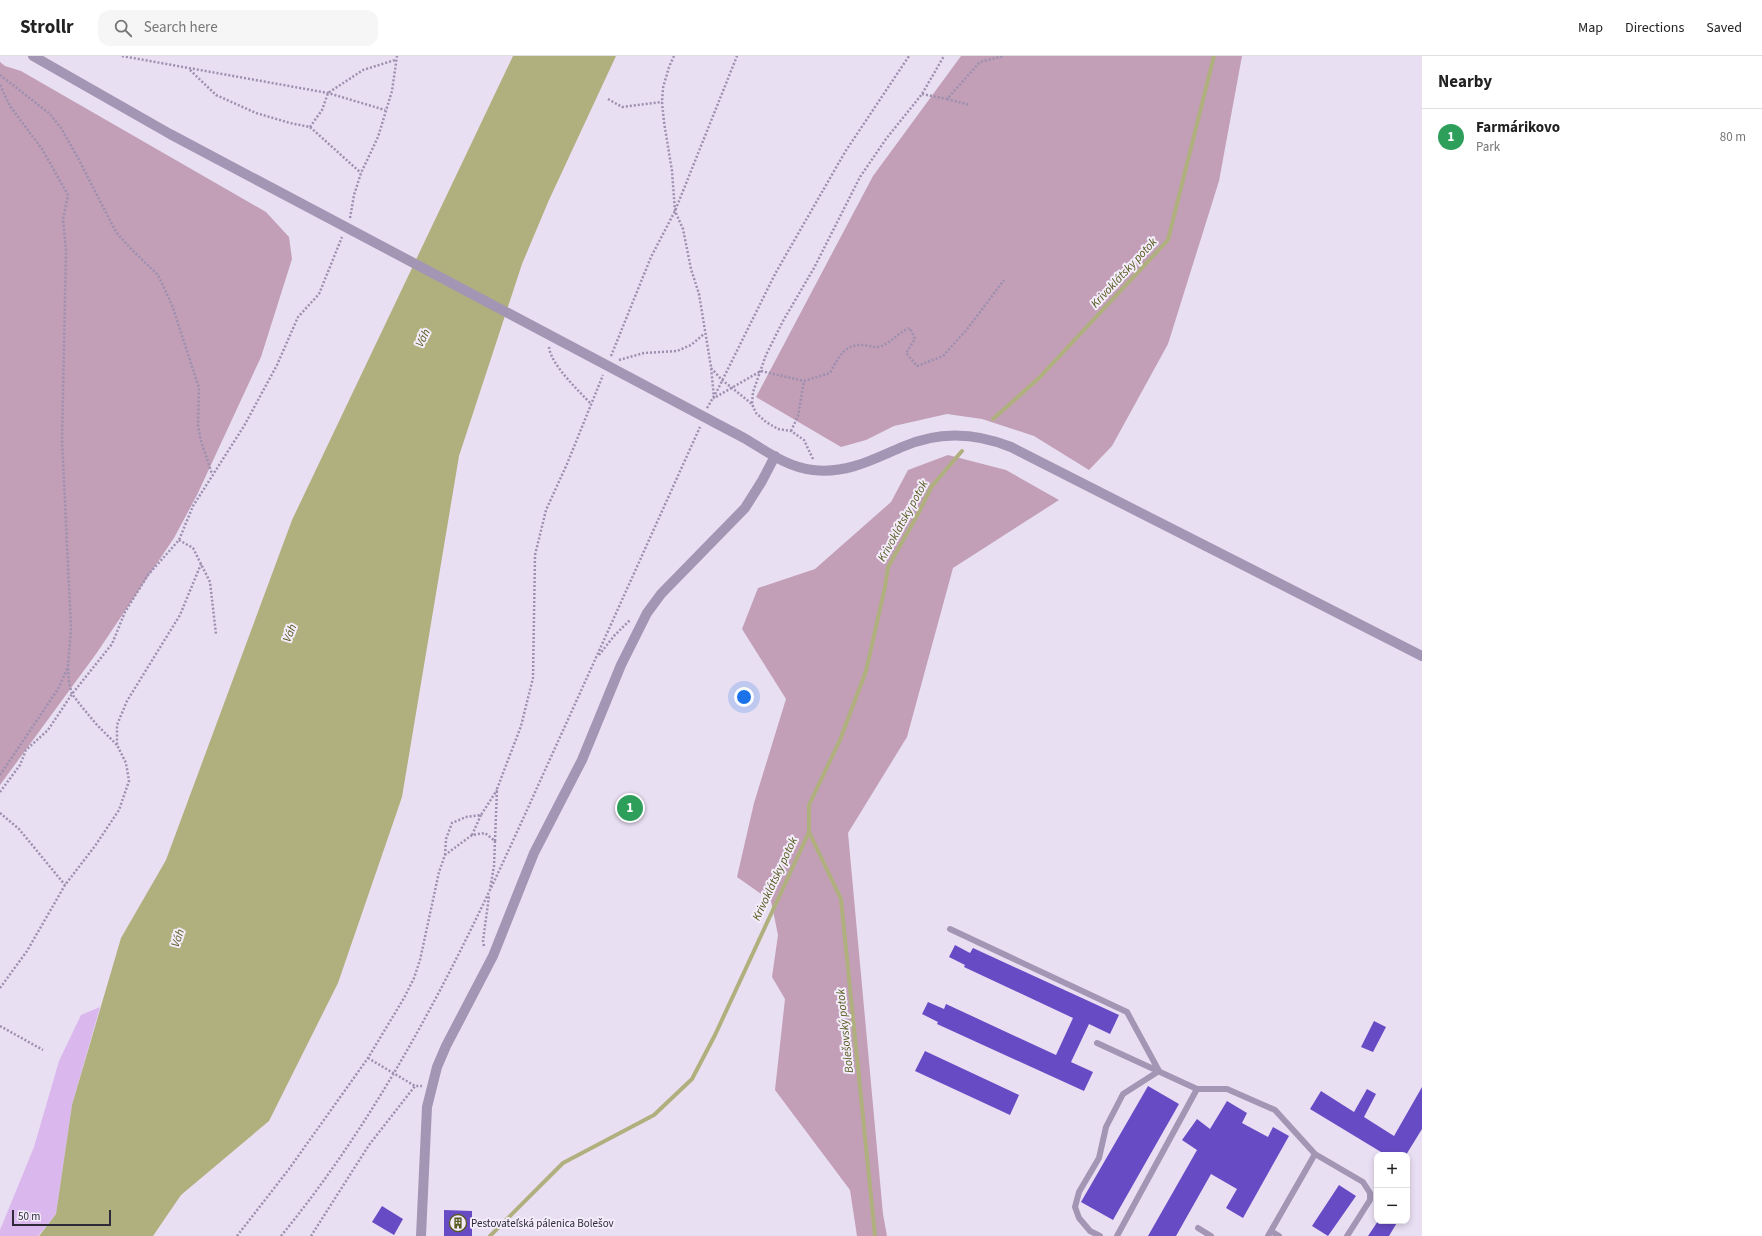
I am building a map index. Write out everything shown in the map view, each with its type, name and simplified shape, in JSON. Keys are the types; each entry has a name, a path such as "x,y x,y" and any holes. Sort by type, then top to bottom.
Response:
{"street":[{"path":"33,56 170,134 310,207 791,464 812,470 837,470 854,467 872,461 903,446 939,436 958,434 976,436 995,441 1011,447 1422,656"},
{"path":"421,1236 427,1106 437,1067 446,1046 493,956 534,853 582,760 622,665 647,612 661,594 745,508 762,481 774,456"}],"lane":[{"path":"950,929 1127,1012 1159,1071"},
{"path":"1097,1043 1197,1089 1227,1090 1275,1110 1315,1154 1363,1182 1370,1193 1370,1200 1347,1236"},
{"path":"1100,1236 1090,1231 1079,1218 1075,1207 1079,1192 1099,1158 1106,1127 1123,1094 1159,1071"},
{"path":"1117,1236 1197,1089"},
{"path":"1279,1236 1270,1234 1315,1154"},
{"path":"1198,1228 1211,1236"}],"path":[{"path":"122,56 328,93 385,110"},
{"path":"349,221 361,173 378,137 392,91 397,56"},
{"path":"674,56 665,81 662,102 672,171 675,211 682,229 691,269 699,294 704,334 711,367 714,398"},
{"path":"610,357 650,257 675,211 736,56"},
{"path":"281,1236 330,1172 414,1039 490,893 704,417 706,409 714,398 779,267 845,152 909,56"},
{"path":"812,470 813,459 804,440 791,431 778,429 766,422 756,413 752,404 753,392 766,355 783,321 814,268 860,177 886,139 922,94 944,56"},
{"path":"947,99 980,62 1004,56"},
{"path":"310,127 322,110 328,93 344,81 363,70 396,60"},
{"path":"190,69 216,95 256,113 310,127 361,173"},
{"path":"0,75 37,102 61,128 116,232 158,275 172,306 199,388 198,425 201,441 212,474"},
{"path":"0,85 10,106 42,150 68,195 63,219 66,250 62,440 71,620 68,667 69,683 72,694 97,725 117,745 126,763 129,781 119,810 95,846 65,885 27,951 0,988"},
{"path":"922,94 970,105"},
{"path":"608,99 622,107 662,102"},
{"path":"0,792 20,765 26,750 48,730 72,694 112,644 125,612 148,575 179,540 194,506 212,474 251,412 277,365 298,317 319,294 343,236"},
{"path":"714,398 761,370 804,381 830,373 840,354 850,346 863,345 877,348 890,342 903,330 910,328 915,339 906,353 917,366 943,356 968,328 1004,280"},
{"path":"614,361 644,353 677,351 691,345 704,334"},
{"path":"549,345 549,351 556,363 573,385 591,404"},
{"path":"711,367 722,380 752,404"},
{"path":"472,835 481,815 497,789 521,726 533,678 535,556 546,510 567,464 605,370"},
{"path":"791,431 798,416 804,381"},
{"path":"179,540 193,548 210,582 216,634"},
{"path":"117,745 117,725 127,700 180,615 201,564"},
{"path":"594,662 604,647 622,627 639,614 647,612"},
{"path":"0,775 58,689 68,667"},
{"path":"493,956 486,951 483,941 494,866 497,789"},
{"path":"0,813 19,829 65,885"},
{"path":"237,1236 289,1169 368,1058 404,998 414,978 420,960 439,872 445,855 446,839 452,824 466,817 481,815"},
{"path":"445,855 472,835 485,833 495,841"},
{"path":"0,1026 43,1050"},
{"path":"311,1236 368,1145 415,1086 394,1072 368,1058"}],"shaded area":[{"path":"961,56 1242,56 1219,181 1168,344 1112,446 1089,470 1034,436 982,419 947,414 894,426 866,440 841,447 756,397 873,176"},
{"path":"0,62 5,66 21,71 266,212 289,237 292,259 261,357 197,495 174,538 96,654 0,785"},
{"path":"948,455 1006,470 1059,500 953,568 907,737 848,833 883,1214 887,1236 857,1236 850,1190 775,1090 785,999 772,977 778,935 771,901 737,877 754,803 786,699 742,629 758,588 815,569 891,502 908,470"}],"sand":[{"path":"100,1007 72,1105 56,1214 38,1236 0,1236 0,1230 34,1147 59,1061 81,1015"}],"water":[{"name":"Váh","path":"513,56 616,56 549,200 522,264 459,456 402,797 338,983 269,1121 181,1195 153,1236 39,1236 56,1214 72,1105 121,938 166,860 292,520"}],"building":[{"path":"955,945 970,953 973,948 1119,1015 1110,1034 1089,1024 1071,1062 1093,1072 1084,1091 937,1024 938,1022 922,1014 928,1002 944,1009 946,1004 1056,1055 1073,1018 964,967 965,965 949,957"},
{"path":"1374,1021 1386,1027 1373,1052 1361,1047"},
{"path":"925,1051 1019,1095 1010,1115 915,1071"},
{"path":"1148,1086 1179,1104 1113,1220 1081,1202"},
{"path":"1422,1087 1422,1129 1408,1152 1381,1152 1310,1109 1321,1091 1354,1112 1367,1089 1376,1094 1364,1117 1394,1136"},
{"path":"1227,1101 1247,1113 1242,1123 1268,1137 1273,1127 1289,1136 1243,1218 1226,1208 1237,1189 1211,1174 1176,1236 1148,1236 1197,1150 1182,1140 1197,1119 1210,1129"},
{"path":"1339,1185 1356,1196 1328,1236 1312,1226"},
{"path":"382,1206 403,1219 394,1235 372,1222"},
{"name":"Pestovateľská pálenica Bolešov","path":"444,1210 472,1211 472,1236 444,1236"},
{"path":"1376,1224 1396,1224 1389,1236 1368,1236"}],"waterway":[{"name":"Krivoklátsky potok","path":"993,419 1039,378 1168,240 1214,56"},
{"name":"Krivoklátsky potok","path":"490,1236 563,1163 654,1115 692,1079 715,1035 809,832 809,805 840,740 866,671 885,587 888,567 932,486 962,451"},
{"name":"Bolešovský potok","path":"809,832 841,899 875,1236"}],"place":[{"name":"Farmárikovo","path":"630,808"},
{"name":"Pestovateľská pálenica Bolešov","path":"458,1223"}]}
